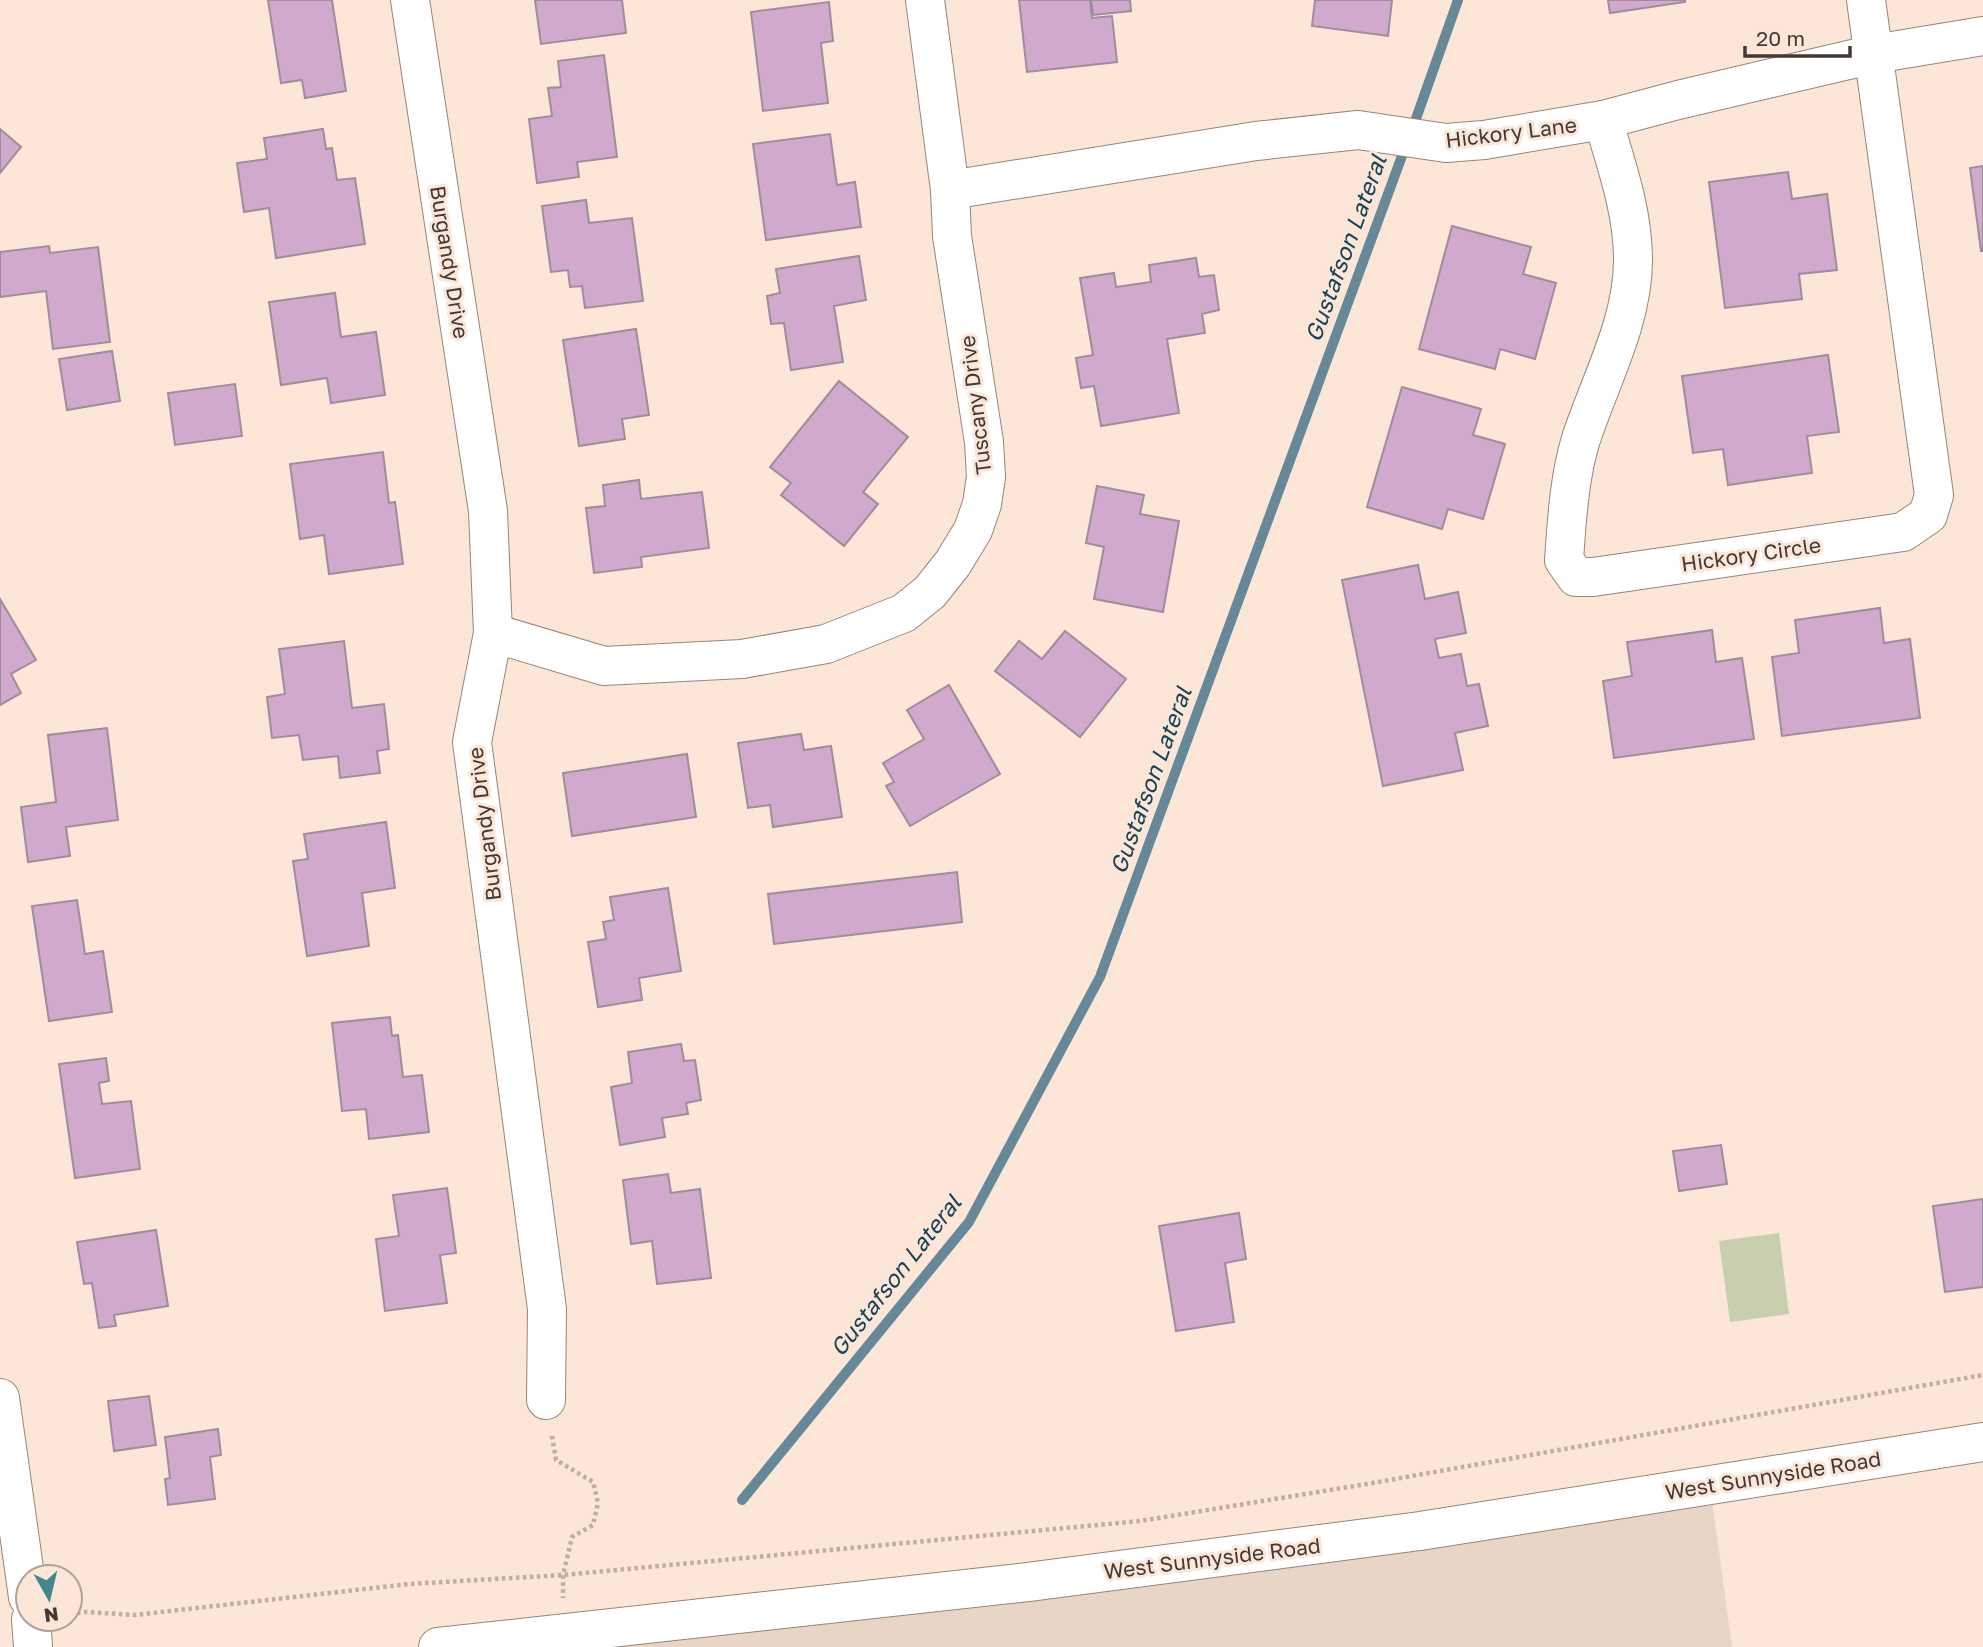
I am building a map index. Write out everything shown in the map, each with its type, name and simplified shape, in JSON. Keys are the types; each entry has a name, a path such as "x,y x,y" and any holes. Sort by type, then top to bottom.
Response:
{"street":[{"name":"Burgandy Drive","path":"410,0 488,511 493,633 472,743 547,1309 546,1400"},
{"name":"Tuscany Drive","path":"493,633 604,666 742,659 826,644 904,613 930,592 953,563 972,530 982,504 986,477 984,442 952,236 950,190 925,0"},
{"path":"1866,0 1874,54"},
{"name":"Hickory Lane","path":"950,190 1256,141 1358,130 1446,144 1484,140 1603,120 1874,54 1983,36"},
{"name":"Hickory Circle","path":"1603,120 1628,204 1633,262 1627,312 1581,441 1572,476 1564,560 1576,577 1594,577 1903,532 1928,515 1934,495 1874,54"},
{"path":"0,1398 23,1563"},
{"name":"West Sunnyside Road","path":"438,1647 1028,1582 1393,1535 1983,1442"}],"path":[{"path":"84,1612 135,1615 409,1584 563,1575 1140,1521 1361,1485 1983,1375"},
{"path":"546,1400 556,1460 593,1482 598,1503 593,1525 572,1537 563,1575 565,1634"}],"shaded area":[{"path":"1710,1485 1732,1647 438,1647"}],"green space":[{"path":"1779,1233 1789,1314 1730,1322 1719,1241"}],"building":[{"path":"268,0 332,0 346,91 305,98 302,80 281,83"},
{"path":"535,0 622,0 626,33 541,44"},
{"path":"1019,0 1090,0 1092,18 1112,16 1117,62 1027,72"},
{"path":"1091,0 1130,0 1131,11 1093,15"},
{"path":"1315,0 1392,0 1388,36 1312,26"},
{"path":"1608,0 1685,0 1685,2 1610,13"},
{"path":"829,2 833,41 821,43 828,103 763,111 751,12"},
{"path":"604,55 617,157 577,162 579,177 537,183 529,119 552,116 548,88 561,87 558,61"},
{"path":"0,129 21,147 0,173"},
{"path":"323,129 326,149 332,148 337,180 355,178 365,244 276,258 269,208 244,212 237,163 267,159 264,138"},
{"path":"830,134 837,185 855,182 861,227 766,240 753,144"},
{"path":"1983,166 1983,251 1981,251 1970,168"},
{"path":"1788,172 1792,199 1827,194 1837,270 1799,274 1802,299 1725,308 1709,182"},
{"path":"586,200 589,223 632,218 643,301 585,308 582,286 570,287 568,270 551,272 542,206"},
{"path":"1452,226 1531,247 1523,274 1556,283 1535,359 1500,349 1495,369 1419,349"},
{"path":"49,246 50,253 98,247 110,342 53,349 46,291 0,297 0,252"},
{"path":"859,256 866,300 834,306 843,362 791,370 784,323 771,324 767,296 780,293 776,269"},
{"path":"1196,258 1199,277 1214,275 1219,310 1202,314 1205,333 1167,339 1179,413 1101,426 1094,386 1081,388 1076,358 1093,355 1080,278 1114,273 1116,287 1151,282 1149,265"},
{"path":"335,293 341,337 376,332 385,395 331,403 327,378 281,385 269,302"},
{"path":"636,329 649,415 622,419 625,439 579,446 563,340"},
{"path":"112,351 120,401 67,410 59,359"},
{"path":"1828,355 1839,432 1807,436 1812,473 1728,485 1723,449 1693,453 1682,376"},
{"path":"839,381 908,437 863,492 878,504 844,546 781,495 791,483 770,467"},
{"path":"235,384 242,436 175,445 168,393"},
{"path":"1402,387 1481,409 1473,435 1505,444 1483,519 1448,509 1442,529 1367,507"},
{"path":"383,452 389,503 395,502 403,564 329,574 324,535 300,539 290,464"},
{"path":"639,480 641,499 702,492 709,548 641,557 642,567 594,573 586,508 605,506 603,485"},
{"path":"1097,486 1144,495 1140,514 1179,521 1163,612 1094,599 1104,547 1086,543"},
{"path":"1418,565 1425,599 1458,592 1466,633 1435,639 1439,658 1461,654 1467,686 1479,684 1488,726 1455,733 1463,770 1383,786 1342,580"},
{"path":"0,599 36,660 11,674 21,693 0,705"},
{"path":"1880,608 1884,643 1910,639 1920,718 1782,736 1772,657 1799,653 1795,620"},
{"path":"1712,630 1716,662 1742,658 1754,739 1614,758 1603,681 1632,676 1627,642"},
{"path":"1065,631 1126,679 1080,737 995,671 1019,641 1042,659"},
{"path":"344,641 352,708 384,704 389,749 377,751 380,773 340,778 338,756 303,760 299,735 272,738 267,697 285,694 279,649"},
{"path":"949,685 1000,774 910,826 886,786 894,782 883,763 924,739 907,710"},
{"path":"107,728 118,820 66,827 70,856 28,862 21,807 56,802 48,735"},
{"path":"801,734 804,750 831,746 842,817 773,827 770,805 748,808 738,743"},
{"path":"687,754 696,817 572,836 563,773"},
{"path":"386,822 395,888 362,893 369,946 307,956 293,861 308,859 304,834"},
{"path":"957,872 962,922 774,944 768,894"},
{"path":"668,888 681,971 639,978 642,1000 598,1007 588,942 606,939 603,922 614,920 610,897"},
{"path":"77,900 85,954 103,951 112,1012 49,1021 32,906"},
{"path":"390,1017 392,1036 398,1035 403,1077 422,1075 429,1132 369,1139 366,1109 342,1111 332,1023"},
{"path":"681,1044 684,1061 695,1060 701,1100 686,1103 688,1114 662,1118 665,1137 620,1145 611,1087 632,1083 628,1052"},
{"path":"106,1058 109,1081 99,1083 102,1104 131,1101 140,1169 75,1178 59,1064"},
{"path":"1721,1145 1727,1184 1679,1191 1673,1151"},
{"path":"668,1174 671,1193 700,1189 711,1278 657,1284 652,1241 631,1244 623,1180"},
{"path":"447,1188 456,1253 440,1255 447,1303 385,1311 376,1239 399,1236 393,1195"},
{"path":"1983,1199 1983,1287 1945,1292 1933,1206"},
{"path":"1239,1213 1246,1259 1225,1263 1234,1322 1176,1331 1159,1226"},
{"path":"156,1230 168,1306 114,1315 116,1326 99,1328 92,1283 84,1284 77,1242"},
{"path":"149,1396 156,1445 114,1451 108,1401"},
{"path":"218,1429 221,1455 210,1457 215,1499 168,1505 165,1479 170,1478 165,1437"}],"waterway":[{"name":"Gustafson Lateral","path":"1412,130 1458,0"},
{"name":"Gustafson Lateral","path":"742,1500 969,1222 1100,977 1406,145"}]}
